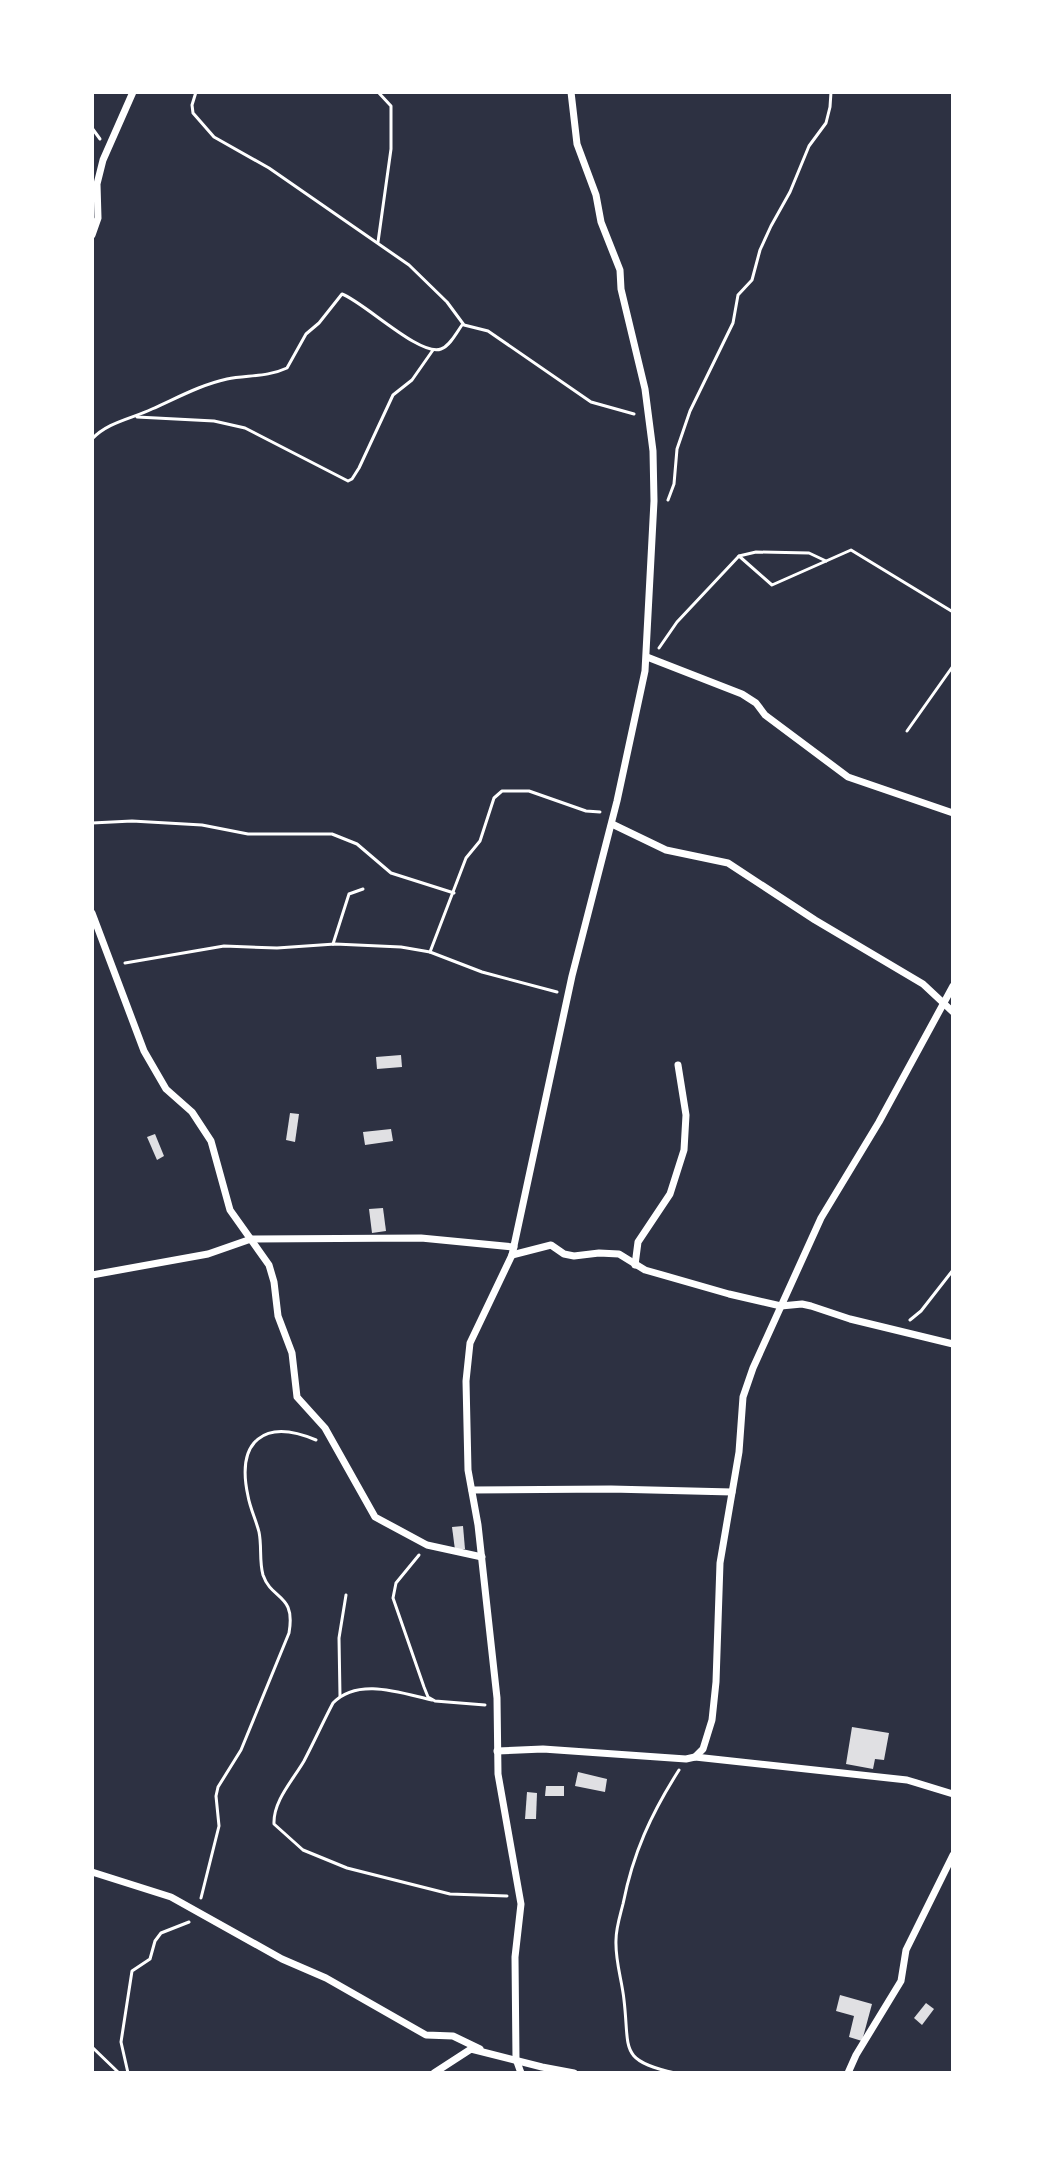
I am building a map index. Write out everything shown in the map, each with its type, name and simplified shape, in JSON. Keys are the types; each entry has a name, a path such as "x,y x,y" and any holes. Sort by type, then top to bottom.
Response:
{"street":[{"path":"92,235 99,209 97,184 103,160 133,92"},
{"path":"521,2073 516,2059 515,1957 519,1897 502,1798 497,1751 497,1706 482,1557 466,1451 470,1343 513,1251 568,995 612,824 649,658 654,529 653,451 645,389 621,289 620,270 601,222 596,195 577,144 571,92"},
{"path":"649,658 742,694 777,725 848,777 953,813"},
{"path":"612,824 666,850 728,863 815,920 923,984 953,1012"},
{"path":"92,913 144,1051 166,1089 192,1112 211,1141 230,1210 269,1265 278,1316 292,1353 297,1397 325,1428 375,1517 427,1545 482,1557"},
{"path":"691,1758 703,1749 712,1720 720,1563 739,1452 743,1397 753,1368 821,1218 953,986"},
{"path":"635,1265 638,1242 670,1194 684,1150 686,1115 678,1065"},
{"path":"92,1275 208,1254 251,1239 421,1238 513,1251 551,1245 564,1254 574,1256 619,1254 635,1265 729,1294 781,1306 802,1304 953,1344"},
{"path":"472,1490 732,1492"},
{"path":"497,1751 543,1749 594,1751 656,1759 691,1758 907,1780 953,1794"},
{"path":"848,2073 901,1981 906,1950 949,1874 953,1855"},
{"path":"92,1872 171,1897 282,1959 338,1984 426,2035 453,2036 480,2049 574,2073"},
{"path":"434,2073 461,2058 468,2050 480,2049"}],"path":[{"path":"196,92 193,113 214,137 269,168 378,242 427,281 463,324 488,331 591,402 649,419"},
{"path":"378,92 391,106 391,149 378,242"},
{"path":"654,529 674,484 677,449 690,411 733,323 738,295 752,280 760,250 771,226 790,192 809,146 826,123 831,92"},
{"path":"92,439 104,427 204,385 287,368 306,334 342,294 417,344 433,349 446,345 463,324"},
{"path":"133,417 237,425 348,481 359,468 393,395 412,380 433,349"},
{"path":"739,556 772,585 851,550 953,612"},
{"path":"649,658 677,622 739,556 756,552 809,553 826,561"},
{"path":"907,731 953,666"},
{"path":"430,952 466,858 480,841 490,804 502,791 529,791 594,813 617,801"},
{"path":"92,823 132,821 202,825 248,834 332,834 357,844 391,873 454,893"},
{"path":"333,944 349,894 363,889"},
{"path":"113,965 224,946 277,948 333,944 401,947 430,952 482,972 568,995"},
{"path":"898,1330 921,1311 953,1270"},
{"path":"128,2073 121,2042 132,1971 150,1959 161,1933 190,1921 197,1911 219,1826 218,1787 241,1750 284,1647 291,1618 288,1605 265,1579 259,1532 248,1496 245,1458 250,1444 261,1435 283,1431 300,1433 338,1449"},
{"path":"427,1545 396,1583 393,1598 424,1687 432,1700"},
{"path":"340,1696 339,1638 346,1595"},
{"path":"497,1706 432,1700 372,1689 351,1690 333,1703 281,1799 274,1824 303,1850 347,1868 450,1894 519,1897"},
{"path":"675,2073 641,2063 627,2047 616,1938 630,1867 643,1833 691,1758"},
{"path":"92,2047 119,2073"}],"building":[{"path":"401,1055 402,1067 377,1069 376,1057"},
{"path":"290,1113 299,1114 295,1142 286,1140"},
{"path":"391,1129 393,1141 365,1145 363,1132"},
{"path":"155,1134 164,1156 157,1160 147,1137"},
{"path":"383,1208 386,1231 372,1233 369,1209"},
{"path":"463,1526 465,1549 455,1550 452,1527"},
{"path":"852,1727 889,1733 884,1760 875,1759 873,1769 846,1764"},
{"path":"578,1772 607,1779 605,1792 575,1786"},
{"path":"546,1786 564,1786 564,1796 545,1796"},
{"path":"527,1792 537,1793 536,1819 525,1819"},
{"path":"840,1995 872,2004 862,2041 849,2037 854,2016 836,2011"},
{"path":"926,2003 934,2009 922,2025 914,2018"}]}
